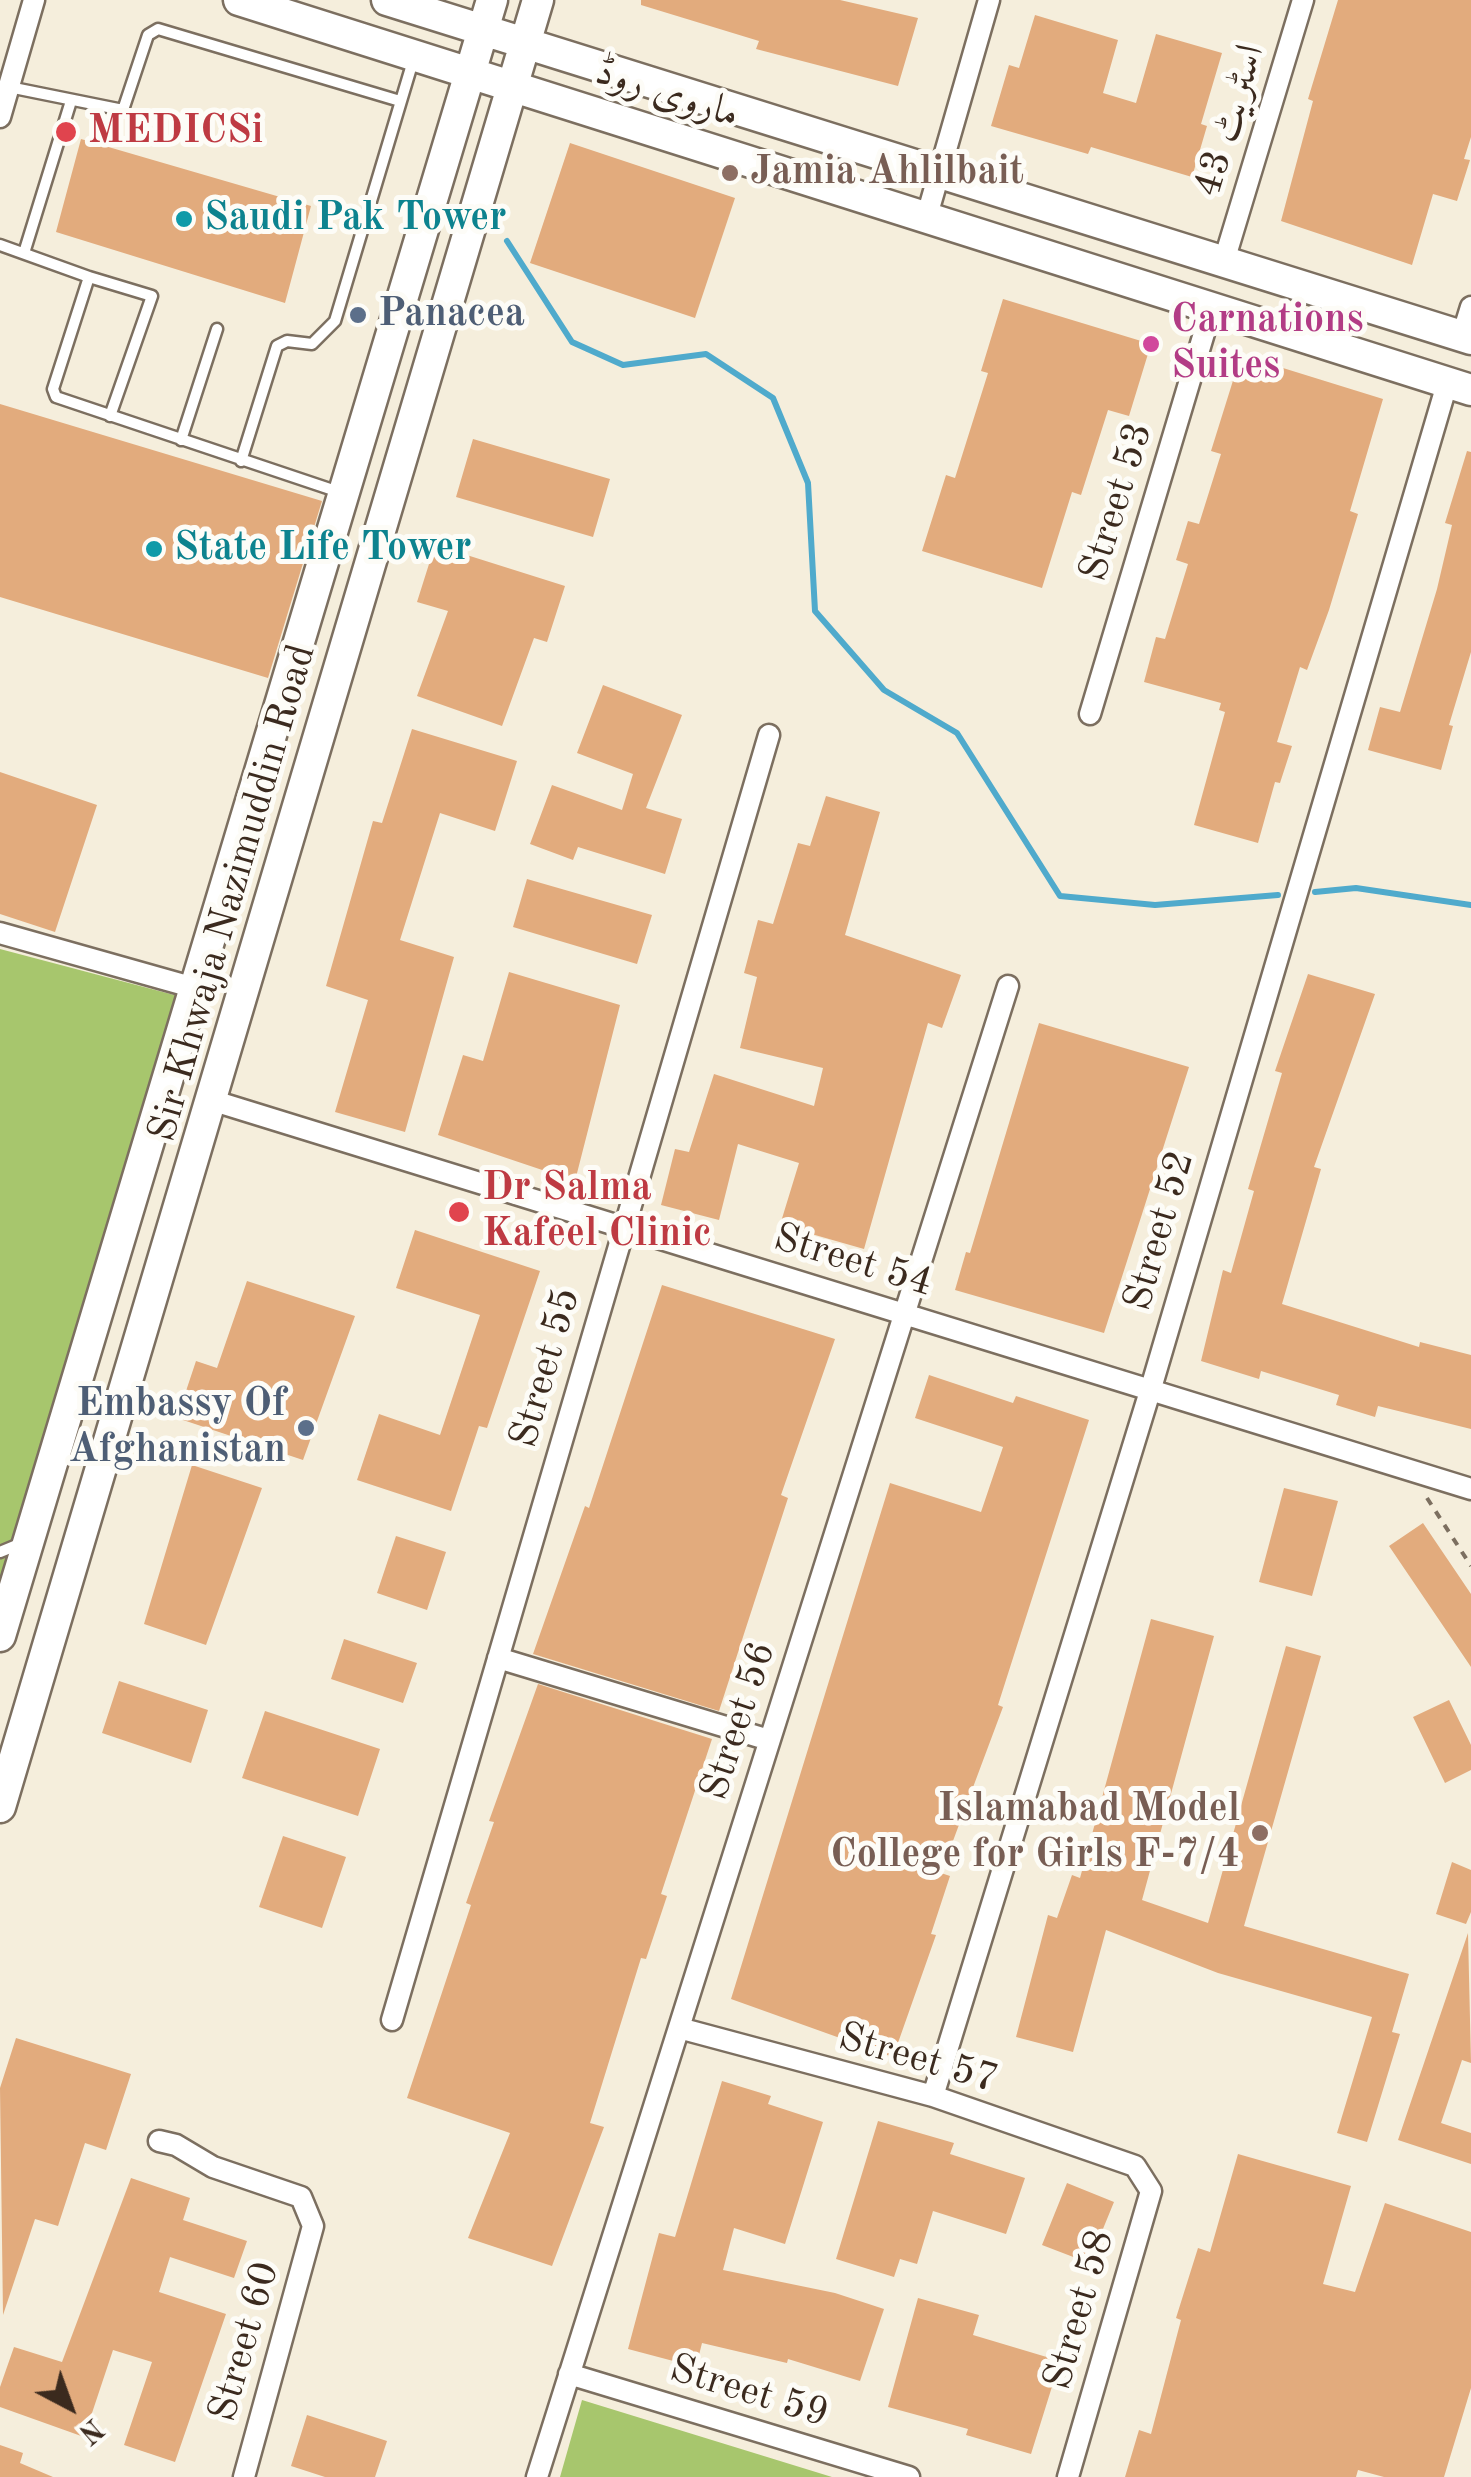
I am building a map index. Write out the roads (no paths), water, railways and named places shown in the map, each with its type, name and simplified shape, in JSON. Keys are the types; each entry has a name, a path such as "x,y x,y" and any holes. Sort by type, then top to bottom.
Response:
{"main road":[{"name":"ماروی روڈ","path":"239,0 1459,387"},
{"name":"ماروی روڈ","path":"387,0 1224,262 1468,327"},
{"name":"Sir Khwaja Nazimuddin Road","path":"0,1636 492,0"},
{"name":"Sir Khwaja Nazimuddin Road","path":"0,1807 214,1102 538,0"},
{"path":"417,57 440,77 447,92 448,146"},
{"path":"1211,310 1224,262"},
{"path":"1459,387 1468,327"},
{"path":"62,1431 111,1442"}],"street":[{"path":"0,117 34,0"},
{"path":"926,219 989,0"},
{"name":"اسٹریٹ 43","path":"1224,262 1303,0"},
{"name":"Street 53","path":"1090,714 1211,310"},
{"name":"Street 52","path":"933,2096 1459,387"},
{"name":"Street 55","path":"392,2020 769,736"},
{"path":"0,933 194,988"},
{"name":"Street 56","path":"537,2477 1008,986"},
{"name":"Street 54","path":"214,1102 1471,1489"},
{"path":"498,1658 770,1740"},
{"name":"Street 57","path":"678,2028 933,2096 1135,2166"},
{"name":"Street 60","path":"158,2140 213,2167 301,2197 313,2226 244,2477"},
{"name":"Street 58","path":"1068,2477 1151,2191 1135,2166"},
{"name":"Street 59","path":"569,2374 910,2477"}],"lane":[{"path":"9,87 123,110 148,35 158,29 400,101"},
{"path":"241,461 277,346 288,341 312,344 335,321 400,101 417,57"},
{"path":"24,253 71,101"},
{"path":"0,245 152,296 110,416"},
{"path":"89,277 52,389 56,397 343,493"},
{"path":"181,440 217,328"},
{"path":"0,1552 29,1540"}],"waterway":[{"path":"507,241 572,342 623,365 706,354 773,398 808,483 815,611 884,690 957,733 1060,896 1155,905 1278,895"},
{"path":"1315,892 1356,888 1471,905"}],"place":[{"name":"MEDICSi","path":"66,132"},
{"name":"Jamia Ahlilbait","path":"730,173"},
{"name":"Saudi Pak Tower","path":"184,219"},
{"name":"Panacea","path":"358,315"},
{"name":"Carnations Suites","path":"1151,344"},
{"name":"State Life Tower","path":"154,549"},
{"name":"Dr Salma Kafeel Clinic","path":"459,1212"},
{"name":"Embassy Of Afghanistan","path":"306,1428"},
{"name":"Islamabad Model College for Girls F-7/4","path":"1260,1833"}]}
